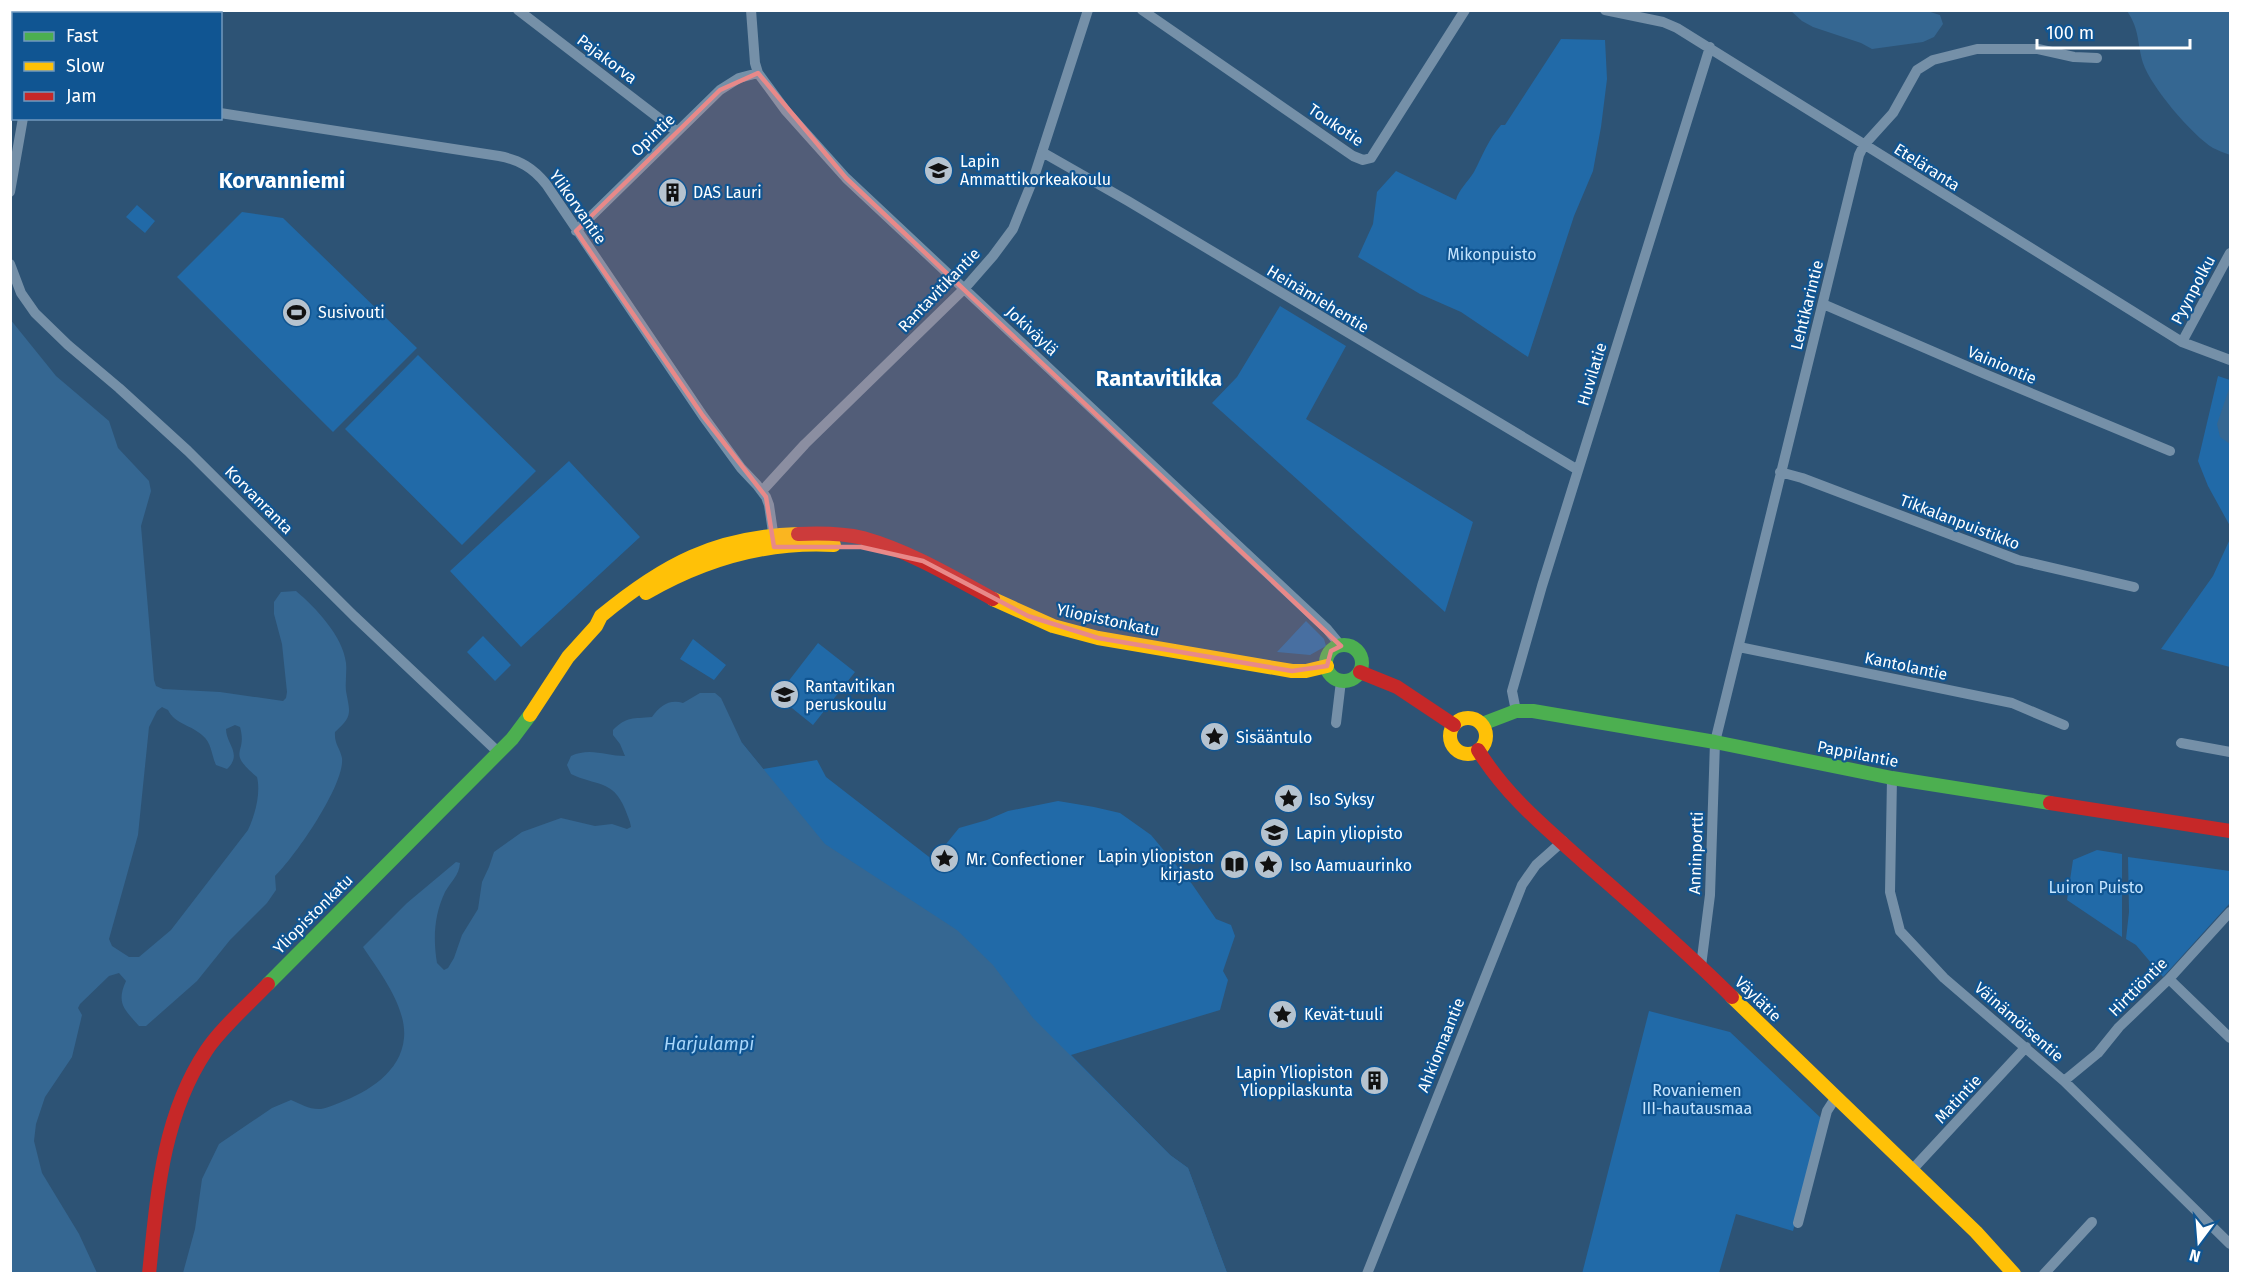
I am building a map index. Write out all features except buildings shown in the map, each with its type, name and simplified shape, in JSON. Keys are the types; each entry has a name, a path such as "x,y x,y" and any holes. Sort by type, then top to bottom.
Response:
{"street":[{"name":"Pajakorva","path":"518,10 677,132"},
{"name":"Jokiväylä","path":"751,10 755,63 758,73 786,111 846,178 1327,629 1341,646"},
{"name":"Rantavitikantie","path":"762,491 805,444 964,288 993,256 1013,229 1029,193 1088,10"},
{"name":"Toukotie","path":"1142,10 1353,156 1363,160 1371,158 1466,10"},
{"name":"Eteläranta","path":"1605,10 1663,22 1710,47 2182,342 2230,360"},
{"name":"Huvilatie","path":"1516,711 1512,701 1512,691 1578,470 1710,47"},
{"name":"Lehtikarintie","path":"1715,742 1859,155 1864,145 1893,113 1917,70 1933,60 1977,49 2038,49 2074,57 2097,58"},
{"name":"Opintie","path":"576,231 727,85 758,73"},
{"name":"Ylikorvantie","path":"222,114 510,159 523,163 539,176 703,417 741,468 762,491"},
{"path":"10,192 23,120"},
{"name":"Heinämiehentie","path":"1042,152 1578,470"},
{"name":"Pyynpolku","path":"2182,342 2230,253"},
{"name":"Korvanranta","path":"10,264 21,292 35,313 174,438 354,616 497,751"},
{"name":"Vainiontie","path":"1823,304 2170,451"},
{"name":"Tikkalanpuistikko","path":"1780,472 1802,478 2018,560 2134,587"},
{"path":"762,491 770,505 774,541"},
{"name":"Yliopistonkatu","path":"149,1274 158,1186 167,1141 185,1087 207,1049 303,947 444,808 523,725 568,657 596,626 601,616 662,570 694,555 741,540 823,543 897,552 940,569 1028,616 1075,633 1292,671 1306,671 1327,666"},
{"path":"1347,645 1357,650 1362,660 1360,672 1352,680 1341,681 1331,676 1327,666 1328,655 1336,647 1341,646 1347,645"},
{"name":"Kantolantie","path":"1739,647 2012,703 2064,725"},
{"path":"1360,672 1397,687 1454,725"},
{"path":"1336,723 1341,681"},
{"name":"Pappilantie","path":"1482,724 1516,711 1533,711 1715,742 1892,778 2230,831"},
{"path":"1464,718 1477,720 1482,724 1486,735 1485,741 1478,750 1468,754 1457,750 1450,741 1454,725 1464,718"},
{"name":"Anninportti","path":"1701,966 1710,895 1715,742"},
{"path":"2181,743 2230,752"},
{"name":"Väylätie","path":"1478,750 1494,776 1527,811 1701,966 1911,1172 1976,1232 2014,1274"},
{"name":"Väinämöisentie","path":"1892,778 1890,892 1900,931 1944,978 2064,1081 2230,1244"},
{"name":"Ahkiomaantie","path":"1367,1274 1522,885 1541,860 1563,841"},
{"name":"Hirttiöntie","path":"2064,1081 2098,1053 2119,1027 2169,979 2230,912"},
{"path":"2169,979 2230,1038"},
{"name":"Matintie","path":"1911,1172 2026,1047"},
{"path":"1798,1223 1827,1111 1836,1097"},
{"path":"2044,1274 2092,1222"}],"highlighted area":[{"path":"758,73 846,178 1341,646 1331,651 1327,666 1292,671 1098,638 1028,616 923,561 861,547 774,547 766,497 703,416 576,231 720,90"}],"green space":[{"name":"Mikonpuisto","path":"1561,39 1605,40 1607,79 1593,171 1574,216 1528,357 1461,312 1420,294 1358,257 1373,224 1377,192 1396,171 1456,200 1493,136 1501,125 1505,125"},
{"path":"137,205 155,221 145,233 126,217"},
{"name":"Susivouti","path":"242,212 283,218 417,348 333,432 177,277"},
{"path":"1280,306 1346,346 1306,419 1473,522 1445,612 1212,403 1237,377"},
{"name":"Susivouti","path":"418,355 536,471 462,545 345,429"},
{"path":"2218,376 2230,380 2230,526 2208,486 2198,461"},
{"path":"569,461 640,537 521,647 450,571"},
{"path":"2230,539 2230,667 2161,649 2213,576"},
{"path":"1306,621 1324,639 1326,646 1310,655 1277,652"},
{"path":"483,636 511,665 495,681 467,652"},
{"path":"693,639 726,665 714,680 680,659"},
{"path":"818,643 855,672 813,725 777,696"},
{"path":"742,743 763,769 817,760 826,777 933,860 959,828 1008,811 1058,801 1120,813 1151,835 1192,884 1216,919 1231,925 1235,936 1223,971 1228,980 1220,1010 1071,1055 1170,1155 1188,1168 1227,1273 667,1038"},
{"name":"Luiron Puisto","path":"2097,850 2122,854 2122,937 2067,900 2073,860"},
{"path":"2128,857 2230,871 2230,903 2163,977 2136,945 2126,939 2129,912"},
{"name":"Rovaniemen III-hautausmaa","path":"1649,1011 1730,1032 1823,1120 1793,1231 1736,1214 1719,1273 1582,1274"}],"water":[{"path":"1791,11 1927,11 1940,15 1943,24 1934,37 1923,42 1872,49 1813,27"},
{"path":"2127,11 2230,11 2230,155 2213,148 2194,133 2154,85 2143,63 2136,31"},
{"path":"10,319 56,376 109,421 118,448 149,481 151,491 141,526 156,686 163,689 220,692 283,701 287,692 282,644 274,614 274,602 281,592 296,591 327,623 340,643 346,663 349,709 345,722 335,732 335,740 342,758 341,770 317,820 294,854 275,876 276,890 267,903 230,940 197,981 146,1026 139,1026 123,1005 122,995 126,981 119,973 109,976 80,1004 78,1008 82,1015 72,1057 45,1097 36,1124 34,1141 42,1173 79,1234 97,1273 11,1273","holes":["162,707 171,715 205,738 210,745 216,765 227,769 232,764 234,754 226,729 235,725 240,727 242,736 240,757 257,777 258,797 248,830 171,930 139,957 129,957 112,946 109,939 138,835 149,727 157,711"]},
{"path":"2230,386 2230,444 2220,437 2217,424"},
{"name":"Harjulampi","path":"700,693 715,693 721,698 742,743 825,844 957,930 993,965 1033,1018 1170,1155 1188,1168 1227,1273 183,1273 195,1229 202,1179 219,1144 272,1108 291,1100 309,1108 321,1109 361,1093 372,1087 390,1071 397,1061 404,1038 401,1014 391,990 363,947 407,903 456,862 460,863 458,871 441,901 435,927 437,963 444,970 448,968 462,935 478,909 482,882 494,852 522,832 561,818 595,826 612,824 627,829 631,827 625,809 615,793 609,788 571,774 567,765 571,756 591,752 625,756 613,735 613,730 622,722 652,717 665,704 683,703"}],"traffic: fast":[{"path":"1344,645 1357,650 1362,663 1357,676 1344,681 1331,676 1326,663 1331,650 1344,645"},
{"path":"1482,724 1516,711 1533,711 1715,742 1892,778 2050,803"},
{"path":"268,984 512,739 530,715"}],"traffic: slow":[{"path":"530,715 568,657 596,626 601,616 647,582 669,568 716,548 768,536 798,534"},
{"path":"646,593 713,562 760,549 834,545"},
{"path":"993,599 1053,626 1098,638 1292,671 1306,671 1327,666"},
{"path":"1468,718 1481,723 1486,736 1481,749 1468,754 1455,749 1450,736 1455,723 1468,718"},
{"path":"1732,997 1976,1232 2014,1274"}],"traffic: jam":[{"path":"798,534 847,535 880,543 930,565 993,599"},
{"path":"1360,672 1397,687 1454,725"},
{"path":"1478,750 1502,783 1528,811 1679,946 1732,997"},
{"path":"2050,803 2230,831"},
{"path":"149,1274 164,1158 171,1130 191,1076 206,1051 227,1025 268,984"}],"place":[{"name":"Lapin Ammattikorkeakoulu","path":"939,170"},
{"name":"DAS Lauri","path":"672,192"},
{"name":"Susivouti","path":"297,312"},
{"name":"Rantavitikan peruskoulu","path":"784,695"},
{"name":"Sisääntulo","path":"1215,737"},
{"name":"Iso Syksy","path":"1288,799"},
{"name":"Lapin yliopisto","path":"1275,833"},
{"name":"Mr. Confectioner","path":"945,859"},
{"name":"Lapin yliopiston kirjasto","path":"1235,865"},
{"name":"Iso Aamuaurinko","path":"1269,865"},
{"name":"Kevät-tuuli","path":"1283,1014"},
{"name":"Lapin Yliopiston Ylioppilaskunta","path":"1374,1081"}],"district":[{"name":"Korvanniemi","path":"282,180"},
{"name":"Rantavitikka","path":"1159,378"}]}
